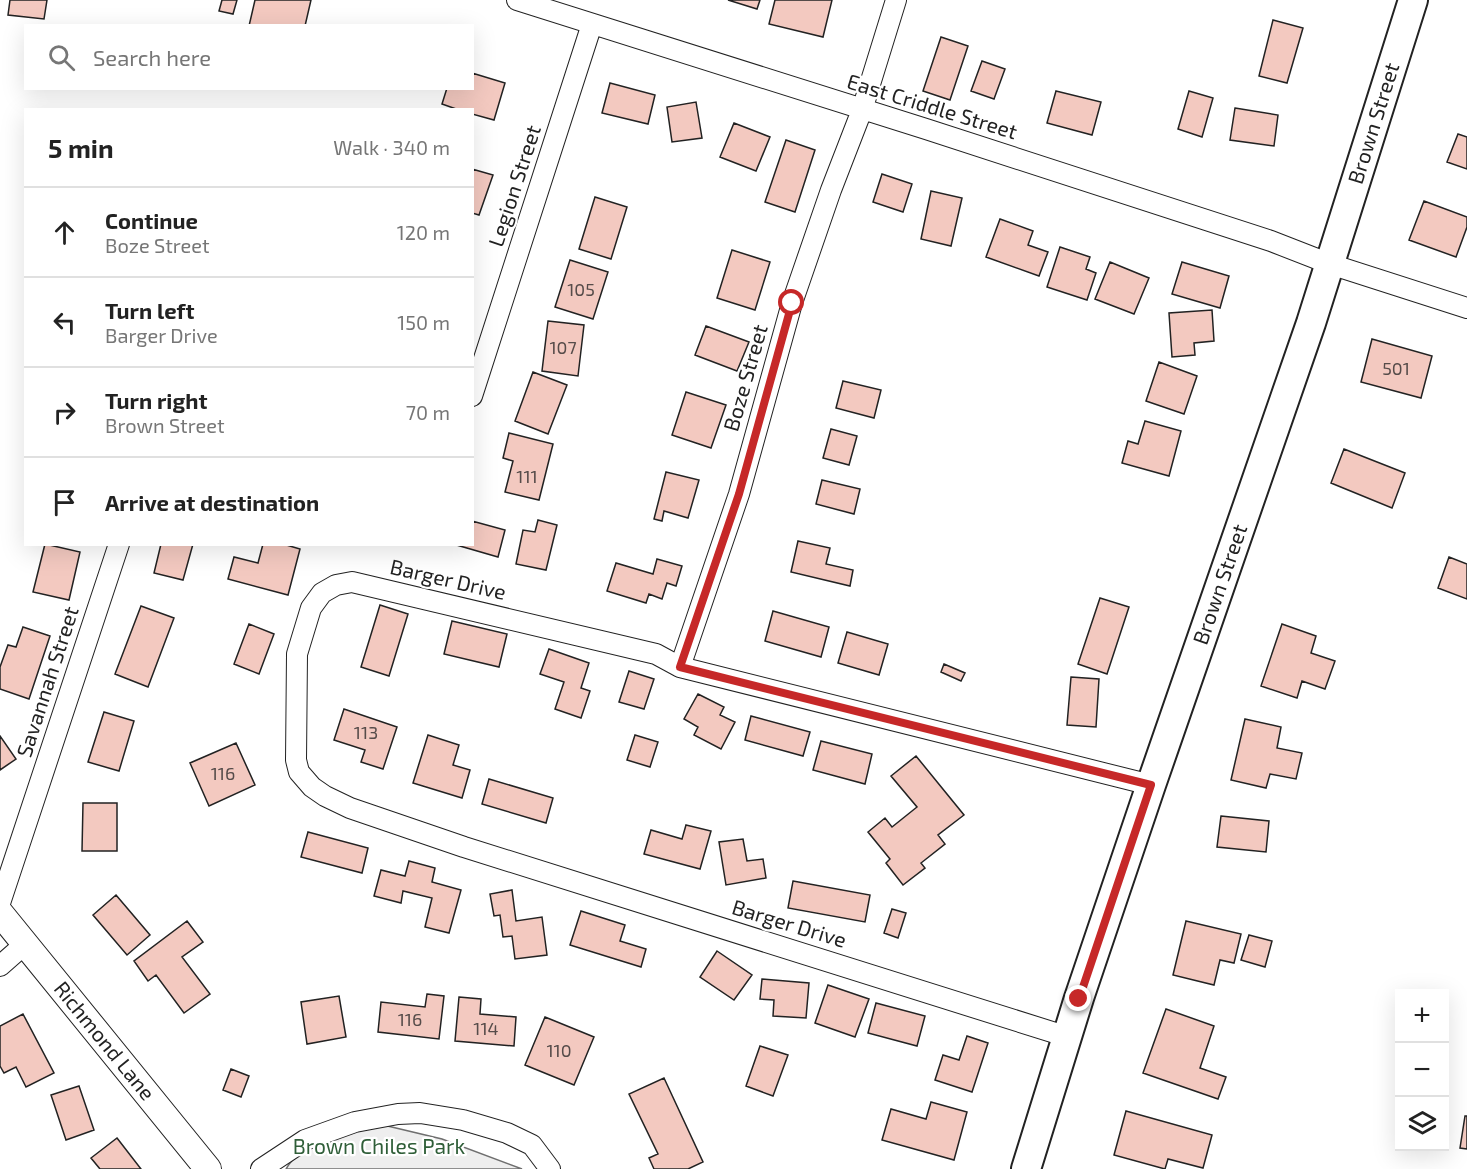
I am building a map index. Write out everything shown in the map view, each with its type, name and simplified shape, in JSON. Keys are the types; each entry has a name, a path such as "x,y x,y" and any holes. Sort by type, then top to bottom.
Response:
{"main road":[{"name":"Brown Street","path":"1026,1169 1079,999 1330,264 1413,0"}],"street":[{"name":"East Criddle Street","path":"517,0 1272,241 1330,264 1467,308"},
{"name":"Boze Street","path":"680,667 739,494 792,303 831,190 862,110 896,0"},
{"name":"Legion Street","path":"474,390 592,24"},
{"name":"Savannah Street","path":"0,903 118,546"},
{"name":"Barger Drive","path":"1068,1037 464,847 361,812 326,796 312,787 299,772 296,760 297,654 311,608 322,593 336,585 352,582 656,654 680,667 1151,785"},
{"name":"Richmond Lane","path":"0,913 208,1169"},
{"path":"0,966 25,944"},
{"path":"261,1169 305,1140 355,1122 398,1114 420,1113 463,1120 507,1133 532,1145 550,1169"}],"green space":[{"name":"Brown Chiles Park","path":"375,1123 442,1139 522,1169 286,1169 293,1159 314,1145 338,1134"}],"building":[{"path":"10,0 47,0 44,19 8,15"},
{"path":"222,0 237,0 233,14 219,11"},
{"path":"255,0 311,0 305,24 249,24"},
{"path":"728,0 760,0 757,9"},
{"path":"775,0 832,0 823,37 769,24"},
{"path":"1273,20 1303,28 1287,83 1259,76"},
{"path":"941,37 968,46 950,100 923,91"},
{"path":"982,61 1005,69 994,99 971,91"},
{"path":"474,74 505,83 494,120 474,115 474,108 453,108 442,104 446,90 474,90"},
{"path":"610,83 655,95 648,124 602,113"},
{"path":"1056,91 1101,102 1092,135 1047,123"},
{"path":"1189,91 1213,98 1202,137 1178,129"},
{"path":"696,102 702,138 672,142 667,107"},
{"path":"1235,108 1278,115 1274,146 1230,140"},
{"path":"734,123 770,137 756,171 720,157"},
{"path":"1458,134 1467,137 1467,169 1447,162"},
{"path":"786,140 815,150 795,212 765,202"},
{"path":"474,170 493,175 479,215 474,214"},
{"path":"882,174 912,184 903,212 873,202"},
{"path":"931,191 962,198 951,246 921,239"},
{"path":"595,197 627,207 611,259 579,249"},
{"path":"1424,201 1467,217 1467,227 1456,257 1409,240"},
{"path":"1000,219 1033,231 1028,245 1048,252 1039,276 986,257"},
{"path":"1060,247 1090,257 1086,269 1096,273 1087,300 1047,287"},
{"path":"732,250 770,262 755,310 717,298"},
{"path":"570,260 608,272 593,319 555,307"},
{"path":"1110,262 1149,278 1134,314 1095,299"},
{"path":"1182,262 1229,276 1220,308 1172,294"},
{"path":"1212,310 1214,341 1194,343 1195,355 1172,357 1169,313"},
{"path":"548,321 584,325 578,376 542,371"},
{"path":"706,326 749,342 737,371 695,355"},
{"path":"1372,339 1432,356 1421,398 1361,382"},
{"path":"1159,362 1197,376 1184,414 1146,401"},
{"path":"533,372 567,385 548,434 515,421"},
{"path":"843,381 881,390 874,418 836,408"},
{"path":"686,392 726,405 711,448 672,435"},
{"path":"1145,421 1181,431 1169,476 1122,463 1128,441 1138,444"},
{"path":"831,429 857,436 849,465 823,458"},
{"path":"509,433 553,444 539,500 505,492 513,461 503,458"},
{"path":"1344,449 1405,473 1392,508 1331,483"},
{"path":"666,472 699,480 688,518 664,511 662,521 654,519"},
{"path":"822,480 860,489 854,514 816,504"},
{"path":"538,520 557,525 546,570 516,564 523,530 535,532"},
{"path":"474,522 505,530 498,557 460,546 474,546"},
{"path":"798,541 830,548 826,564 853,570 850,586 791,572"},
{"path":"44,546 80,552 69,600 33,592"},
{"path":"161,546 192,546 183,580 154,573"},
{"path":"262,546 290,546 300,549 288,595 228,579 234,557 258,563"},
{"path":"1449,557 1467,564 1467,599 1438,588"},
{"path":"657,559 682,566 676,586 667,583 662,599 649,594 646,603 607,591 616,563 653,574"},
{"path":"1100,598 1129,607 1107,674 1078,664"},
{"path":"380,605 408,614 389,676 361,667"},
{"path":"141,606 174,618 148,687 115,674"},
{"path":"773,611 829,627 821,657 765,641"},
{"path":"452,621 507,634 499,667 444,654"},
{"path":"249,624 274,634 259,674 234,664"},
{"path":"1282,624 1316,636 1311,653 1335,661 1325,689 1302,681 1297,698 1261,686"},
{"path":"23,627 50,636 29,699 0,689 0,667 8,645 16,647"},
{"path":"847,632 888,644 879,675 838,663"},
{"path":"549,649 589,663 581,688 590,691 581,718 555,709 564,682 540,674"},
{"path":"944,664 965,673 961,681 941,672"},
{"path":"629,671 654,679 644,709 619,702"},
{"path":"1071,677 1099,679 1096,727 1067,725"},
{"path":"698,694 724,707 720,715 735,722 721,749 694,735 698,727 684,719"},
{"path":"344,709 397,727 383,769 361,762 365,750 334,740"},
{"path":"104,712 134,721 119,771 88,762"},
{"path":"751,716 810,732 803,756 745,740"},
{"path":"1245,719 1281,727 1277,748 1302,753 1296,779 1270,774 1266,788 1231,780"},
{"path":"428,735 459,745 453,765 470,770 462,798 413,783"},
{"path":"635,735 658,742 650,767 627,760"},
{"path":"0,736 16,759 0,770"},
{"path":"821,741 872,754 865,784 813,770"},
{"path":"236,743 255,785 209,806 190,763"},
{"path":"916,756 964,815 938,835 945,844 921,863 925,868 903,885 886,863 890,859 868,832 885,818 892,827 917,807 891,776"},
{"path":"489,779 553,798 546,823 482,804"},
{"path":"83,803 117,803 117,851 82,851"},
{"path":"1221,816 1269,821 1266,852 1217,847"},
{"path":"686,825 711,831 700,869 644,854 651,830 682,839"},
{"path":"308,832 368,848 362,873 301,857"},
{"path":"743,839 747,861 763,859 766,878 726,885 719,842"},
{"path":"409,861 435,868 432,882 461,890 449,933 425,927 432,898 403,891 401,903 374,896 381,870 405,876"},
{"path":"793,881 870,895 865,922 788,908"},
{"path":"512,890 516,921 542,917 547,955 515,959 512,936 503,937 500,915 494,916 490,894"},
{"path":"116,895 150,935 127,955 93,915"},
{"path":"892,909 906,913 898,938 884,933"},
{"path":"581,911 625,925 620,941 646,949 641,967 570,945"},
{"path":"187,921 203,942 182,957 210,994 184,1013 156,975 148,981 134,961"},
{"path":"1186,921 1241,934 1234,963 1220,960 1214,985 1173,975"},
{"path":"1249,935 1272,941 1265,967 1241,960"},
{"path":"717,951 752,975 734,1000 700,977"},
{"path":"762,979 809,983 806,1018 773,1016 774,1000 760,999"},
{"path":"828,985 869,999 855,1037 815,1023"},
{"path":"427,994 444,996 439,1039 378,1032 381,1002 425,1007"},
{"path":"339,996 346,1037 307,1044 301,1002"},
{"path":"459,997 481,999 480,1014 516,1017 514,1046 455,1041"},
{"path":"876,1003 925,1016 917,1046 868,1033"},
{"path":"1166,1009 1214,1026 1200,1068 1226,1077 1218,1099 1143,1073"},
{"path":"23,1014 54,1073 26,1087 16,1067 4,1073 0,1066 0,1026"},
{"path":"545,1017 594,1037 574,1085 525,1065"},
{"path":"967,1036 988,1043 972,1092 935,1080 943,1055 959,1060"},
{"path":"760,1046 788,1055 773,1096 746,1086"},
{"path":"231,1069 249,1076 241,1097 223,1090"},
{"path":"664,1078 703,1162 688,1169 654,1169 649,1158 658,1154 629,1094"},
{"path":"79,1086 94,1130 66,1140 51,1095"},
{"path":"931,1102 967,1112 954,1160 882,1140 891,1109 926,1119"},
{"path":"1126,1111 1212,1135 1203,1168 1168,1159 1165,1169 1114,1155"},
{"path":"1465,1116 1467,1116 1467,1149 1460,1148"},
{"path":"117,1138 141,1169 100,1169 91,1158"}],"route":[{"path":"792,303 739,494 680,667 1151,785 1079,999"}]}
